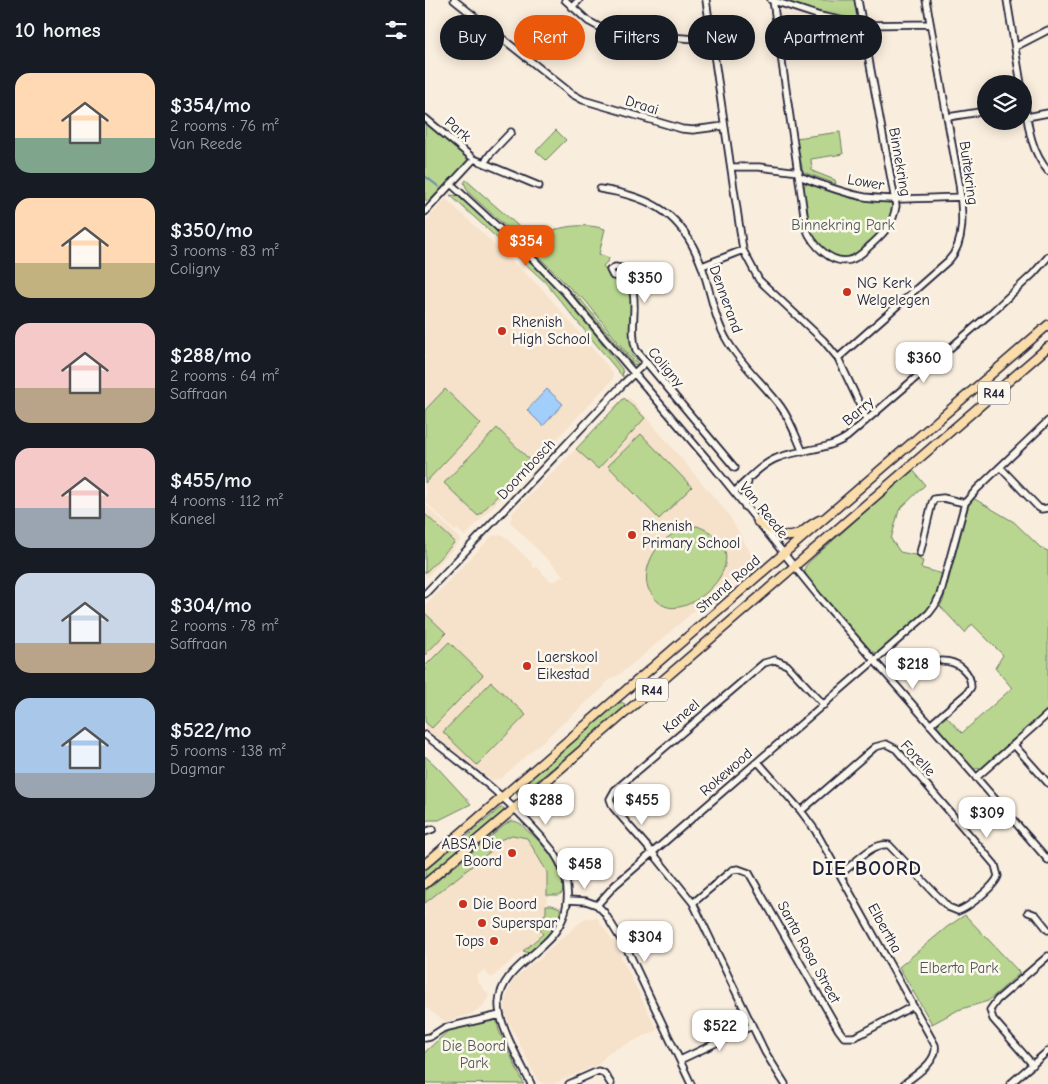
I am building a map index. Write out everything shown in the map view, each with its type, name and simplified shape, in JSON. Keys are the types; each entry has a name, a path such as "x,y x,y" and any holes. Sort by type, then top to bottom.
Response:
{"main road":[{"name":"Strand Road","path":"425,864 1048,326"},
{"name":"Strand Road","path":"425,884 1048,347"},
{"path":"758,522 784,536 790,537 802,532 816,521 829,517"}],"street":[{"name":"Draai","path":"454,0 557,84 583,100 675,128 693,130 724,126"},
{"path":"565,0 594,26 610,33 688,38"},
{"path":"572,7 579,0"},
{"path":"706,0 708,15"},
{"path":"772,0 816,15"},
{"name":"Binnekring","path":"772,0 805,221 810,238 824,252 838,260 848,261 855,258 886,232 894,215 895,199 869,60"},
{"name":"Binnekring","path":"858,0 861,15"},
{"name":"Buitekring","path":"838,358 954,256 959,244 962,213 961,197 926,0"},
{"path":"1007,0 1020,75"},
{"path":"882,25 930,24"},
{"path":"1015,47 1048,30"},
{"path":"714,60 743,250 759,280 823,340 838,358 866,421"},
{"path":"948,117 977,112"},
{"path":"1032,116 1048,113"},
{"name":"Park","path":"425,118 475,159 539,186"},
{"path":"1029,130 1036,151 1048,171"},
{"path":"484,163 511,132"},
{"path":"426,208 475,159"},
{"name":"Lower","path":"731,167 759,167 799,174 851,194 864,196 895,199 961,197"},
{"name":"Van Reede","path":"451,184 536,262 564,291 734,492 783,554 874,662 1048,860"},
{"name":"Dennerand","path":"600,189 645,201 665,211 680,226 702,266 716,315 733,351 780,406 803,452"},
{"path":"702,266 743,250"},
{"name":"Barry","path":"734,492 774,459 839,443 992,312 1033,274 1048,257"},
{"name":"Coligny","path":"627,277 616,277 611,274 611,269 617,266 623,271 627,277 635,301 635,346 639,354 735,468"},
{"name":"Doornbosch","path":"425,594 633,373 646,362"},
{"path":"920,553 932,503 935,499 943,498 965,503 977,489 1048,421"},
{"path":"1000,467 1038,507 1041,509 1048,508"},
{"path":"745,507 745,490 750,478"},
{"name":"Rokewood","path":"597,905 609,890 652,852 922,621 935,605 943,588 965,503"},
{"name":"Kaneel","path":"652,852 613,807 610,799 612,794 761,664 775,660 787,664 824,705"},
{"path":"930,725 971,687 969,677 963,668 953,662 942,661"},
{"path":"976,778 1048,714"},
{"path":"425,735 504,797 515,808 547,843 558,859 566,878 567,900 563,917 556,932 508,978 502,988 499,1002 499,1015 531,1084"},
{"name":"Forelle","path":"801,811 875,747 886,744 896,749 995,865 998,876 995,882 964,909 958,911 948,907 889,845 883,844 874,848 840,874"},
{"path":"1014,744 1048,783"},
{"name":"Elbertha","path":"758,762 815,830 933,1040 935,1053 931,1061 904,1084"},
{"path":"425,832 433,829"},
{"path":"652,852 693,903 765,1052 785,1084"},
{"name":"Santa Rosa Street","path":"693,903 732,870 739,869 749,872 844,1037 854,1037 861,1034 913,1006"},
{"path":"567,900 586,901 597,905 605,912 628,951 691,1084"},
{"path":"1028,912 1036,916 1048,930"},
{"path":"1033,1065 993,1019 991,1006 1048,956"},
{"path":"425,1038 444,1028 499,1015"},
{"path":"680,1060 752,1026"},
{"path":"1010,1084 1048,1051"},
{"path":"569,1084 599,1072 604,1073 611,1084"}],"shaded area":[{"name":"Rhenish High School","path":"446,199 543,290 613,373 613,379 465,536 457,529 455,531 425,501 427,492 425,489 425,222"},
{"path":"624,398 631,399 728,514 754,559 642,656 617,676 608,680 604,687 501,778 492,780 425,728 425,606 492,536 503,535 533,564 531,565 535,569 537,567 550,581 556,581 561,577 566,578 510,522 513,512"},
{"path":"425,504 461,540 425,579"},
{"path":"512,835 527,838 547,872 546,913 543,934 491,978 484,970 476,976 477,981 489,995 483,1006 471,1014 446,1021 443,1020 425,1007 425,903 500,840"},
{"path":"586,918 597,918 613,941 657,1030 609,1052 598,1064 553,1084 546,1084 538,1081 505,1014 506,998 513,980 534,962 543,957 543,954"}],"green space":[{"path":"783,0 855,0 858,15 824,15"},
{"path":"425,121 468,156 467,162 429,201 425,200"},
{"path":"556,130 566,140 546,160 536,151"},
{"path":"840,132 843,154 811,159 812,171 835,180 836,184 803,172 796,138"},
{"path":"466,180 533,239 566,227 586,226 605,229 599,254 609,258 603,266 610,275 622,279 628,286 632,321 631,345 639,361 626,352 585,300 575,293 536,254 469,193 464,183"},
{"name":"Binnekring Park","path":"806,183 815,184 834,193 891,203 893,210 891,218 881,233 854,255 841,257 834,255 821,247 809,229 803,194"},
{"path":"450,195 458,196 553,283 622,369 623,377 544,281"},
{"path":"527,249 533,252 569,290"},
{"path":"569,290 582,301 626,354 639,364 634,365"},
{"path":"445,389 481,424 425,483 425,410"},
{"path":"624,398 645,418 598,469 576,449"},
{"path":"497,428 531,461 478,516 444,483"},
{"path":"641,434 692,487 659,519 608,466"},
{"path":"913,470 925,485 899,510 891,539 900,552 919,556 919,559 923,561 921,568 943,574 936,597 927,611 881,652 873,653 808,579 805,567"},
{"path":"973,498 1014,522 1041,548 1048,551 1048,710 981,768 976,769 972,768 937,726 939,720 945,715 962,733 1012,688 995,668 1003,655 972,624 965,633 940,606 943,601 968,507"},
{"path":"425,514 455,542 425,573"},
{"path":"697,526 717,537 725,551 725,566 717,581 706,593 692,603 677,607 665,606 657,601 648,588 647,571 653,554 664,540 679,531"},
{"path":"425,613 446,633 425,655"},
{"path":"449,642 483,675 432,728 425,722 425,666"},
{"path":"491,682 526,715 477,765 443,732"},
{"path":"621,702 625,704 622,711 521,794 517,795 516,791 521,785 615,705"},
{"path":"425,756 471,804 439,820 425,821"},
{"path":"500,808 504,808 505,811 425,879 425,870"},
{"path":"511,821 522,825 548,852 558,868 563,885 562,893 547,895 547,872 527,838 512,835 500,840 501,842 491,851 425,903 425,891"},
{"path":"546,905 560,908 560,915 555,928 529,953 523,951 543,934 540,930 543,927 537,921 546,913"},
{"name":"Elberta Park","path":"965,915 1020,973 988,1001 958,1010 932,1024 899,967 947,927"},
{"name":"Die Boord Park","path":"496,1018 499,1031 524,1084 425,1083 425,1052 448,1031"}],"water":[{"path":"547,389 563,404 543,426 527,410"}],"waterway":[{"path":"425,176 439,187"}],"place":[{"name":"NG Kerk Welgelegen","path":"847,292"},
{"name":"Rhenish High School","path":"502,331"},
{"name":"Rhenish Primary School","path":"632,535"},
{"name":"Laerskool Eikestad","path":"527,666"},
{"name":"ABSA Die Boord","path":"512,853"},
{"name":"Die Boord","path":"463,904"},
{"name":"Superspar","path":"482,923"},
{"name":"Tops","path":"494,941"}],"district":[{"name":"DIE BOORD","path":"867,868"}]}
